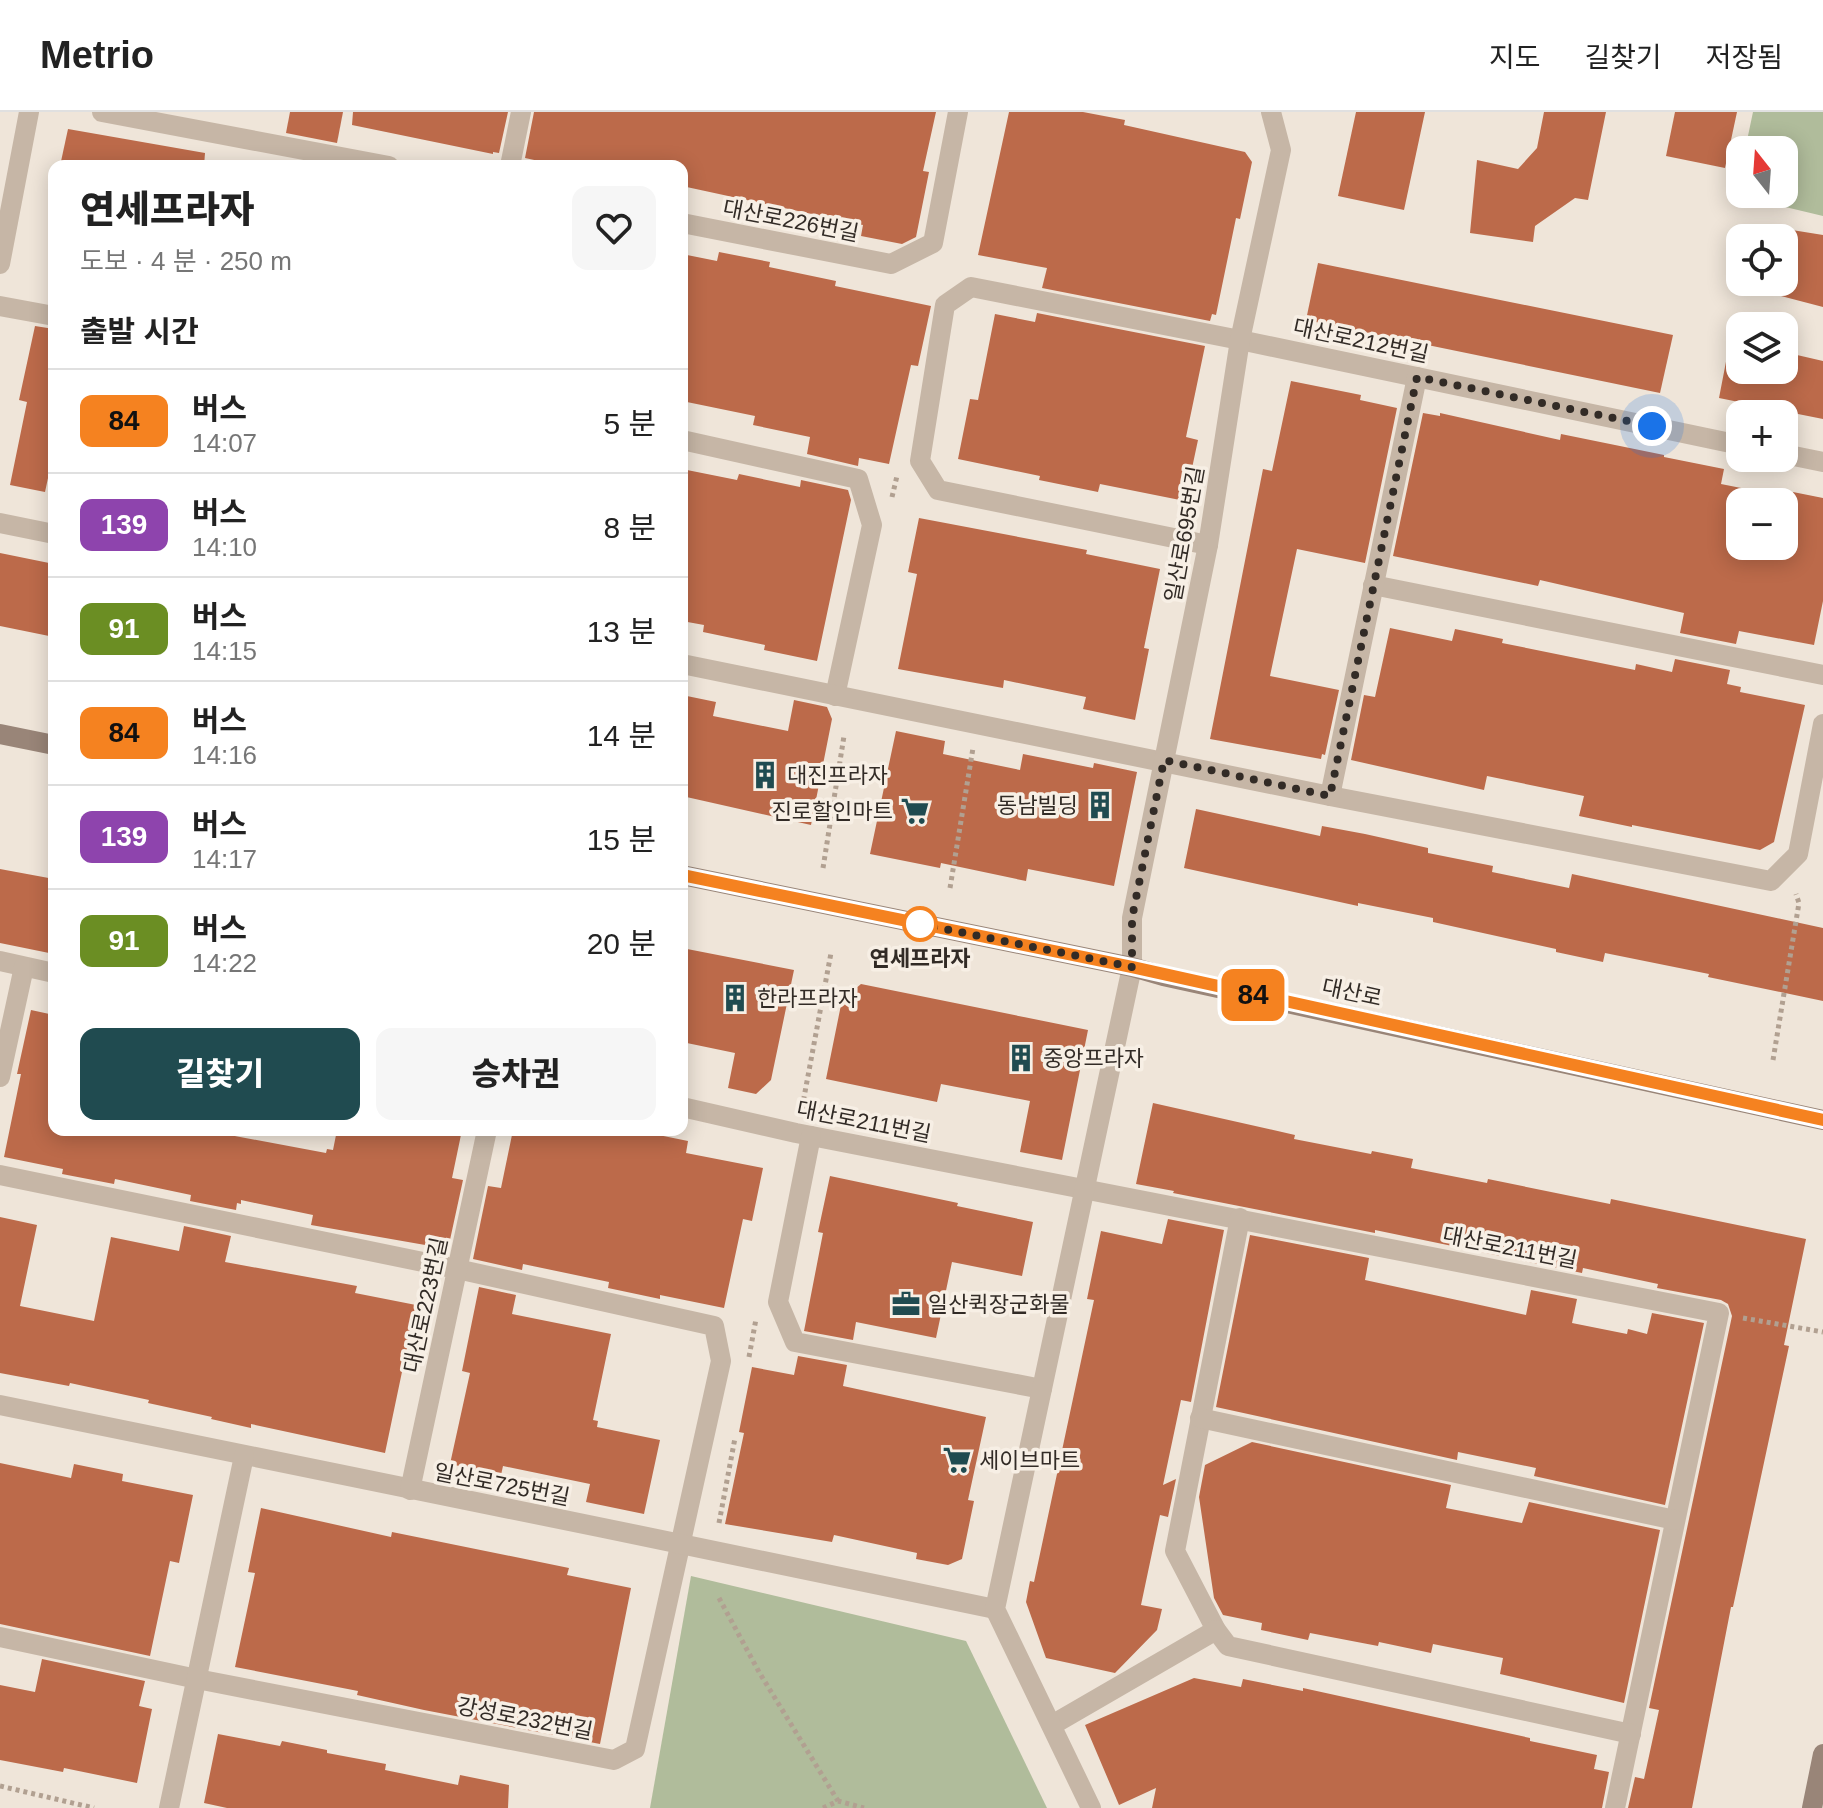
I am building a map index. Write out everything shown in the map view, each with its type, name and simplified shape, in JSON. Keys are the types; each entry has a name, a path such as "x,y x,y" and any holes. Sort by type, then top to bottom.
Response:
{"main road":[{"path":"0,734 48,744"},
{"name":"대산로","path":"688,876 1132,967 1823,1120"},
{"path":"1812,1808 1823,1754"}],"street":[{"path":"0,264 29,112"},
{"path":"102,112 357,160"},
{"path":"511,160 521,112"},
{"name":"대산로226번길","path":"688,224 891,264 933,243 958,112"},
{"name":"일산로695번길","path":"1132,967 1132,918 1208,545 1240,340 1281,150 1271,112"},
{"name":"대산로212번길","path":"1208,545 938,490 920,461 945,305 971,287 1726,442"},
{"path":"0,306 48,315"},
{"path":"1330,796 1417,377"},
{"path":"688,441 858,479 872,525 844,697"},
{"path":"1798,457 1823,462"},
{"path":"0,523 48,533"},
{"path":"1373,585 1823,675"},
{"path":"688,665 1330,796 1771,881 1798,854 1823,724"},
{"path":"0,961 48,972"},
{"path":"0,1077 24,967"},
{"path":"1091,1808 995,1609 1132,967"},
{"name":"대산로211번길","path":"688,1108 811,1136 1719,1313"},
{"name":"대산로223번길","path":"410,1490 486,1136"},
{"path":"811,1136 778,1302 795,1342 1042,1389"},
{"path":"0,1175 457,1269"},
{"path":"1240,1218 1175,1551 1216,1630 1228,1646 1631,1734"},
{"name":"강성로232번길","path":"0,1637 197,1679 614,1760 635,1749 721,1361 714,1326 457,1269"},
{"path":"1615,1808 1719,1313"},
{"name":"일산로725번길","path":"0,1405 995,1609"},
{"path":"1200,1418 1675,1520"},
{"path":"169,1808 244,1456"},
{"path":"1052,1725 1216,1630"}],"path":[{"path":"950,888 977,723"},
{"path":"823,868 844,736"},
{"path":"1773,1060 1799,903 1787,867"},
{"path":"802,1109 831,953"},
{"path":"1719,1313 1823,1332"},
{"path":"748,1360 756,1315"},
{"path":"719,1523 735,1434"},
{"path":"719,1598 759,1672 838,1801"},
{"path":"0,1786 94,1808"},
{"path":"823,1808 838,1801 864,1808"}],"green space":[{"path":"1753,112 1823,112 1823,216 1790,208 1798,208 1798,136 1748,136"},
{"path":"691,1576 966,1641 1047,1808 650,1808"}],"building":[{"path":"290,112 343,112 337,143 286,133"},
{"path":"353,112 508,112 499,153 493,154 352,125"},
{"path":"534,112 936,112 923,171 929,172 916,237 902,244 861,236 863,225 688,187 688,160 525,158"},
{"path":"1009,112 1083,112 1125,120 1124,125 1245,152 1252,162 1240,219 1236,218 1216,315 1212,314 1210,321 1042,288 1047,268 978,255"},
{"path":"1356,112 1425,112 1404,210 1338,196"},
{"path":"1544,112 1606,112 1588,200 1575,198 1535,226 1533,242 1470,233 1477,160 1518,169 1537,148"},
{"path":"1675,112 1737,112 1732,136 1726,136 1725,168 1666,156"},
{"path":"68,129 205,153 204,160 61,160"},
{"path":"1798,231 1823,235 1823,307 1781,296 1798,296"},
{"path":"719,252 770,262 769,267 836,281 835,286 931,306 918,366 911,365 889,464 859,458 858,466 807,454 810,437 753,425 755,416 688,402 688,255 717,261"},
{"path":"1318,263 1673,335 1660,393 1306,320"},
{"path":"1037,313 1205,346 1186,437 1198,440 1185,501 1100,484 1098,492 958,459 970,399 978,400 995,314 1035,322"},
{"path":"35,326 48,328 48,478 45,492 10,485 27,402 19,400"},
{"path":"1798,355 1823,361 1823,419 1798,414 1798,400 1719,398 1726,362 1726,384 1798,384"},
{"path":"1291,381 1361,395 1360,400 1397,408 1365,563 1297,549 1270,676 1339,690 1325,755 1322,754 1321,759 1210,739 1263,469 1272,471"},
{"path":"1423,413 1440,416 1440,413 1560,440 1561,434 1724,469 1721,484 1741,488 1726,488 1726,560 1798,560 1798,493 1823,498 1823,601 1814,645 1739,631 1736,644 1680,633 1684,613 1540,580 1538,586 1393,556"},
{"path":"688,470 737,480 739,474 800,487 801,480 848,490 851,500 817,661 764,650 765,645 703,632 704,625 688,622"},
{"path":"919,518 1087,550 1086,554 1160,569 1144,648 1149,649 1135,720 1083,709 1086,697 1004,680 1003,688 898,669 917,574 908,572"},
{"path":"0,553 48,563 48,636 0,626"},
{"path":"1390,628 1452,641 1455,629 1503,639 1502,643 1635,670 1636,664 1672,672 1675,659 1730,670 1727,684 1741,687 1740,692 1805,705 1774,842 1760,850 1632,827 1579,816 1584,796 1487,776 1484,790 1351,760 1364,695 1375,697"},
{"name":"대진프라자","path":"688,696 716,702 713,716 788,731 794,700 827,707 832,719 811,825 688,797"},
{"path":"896,731 945,741 943,754 1020,770 1023,754 1093,768 1094,763 1137,772 1114,886 1028,869 1026,881 941,863 940,868 870,854"},
{"path":"1196,809 1320,836 1322,826 1365,834 1428,848 1428,853 1493,866 1492,872 1569,888 1572,874 1823,928 1823,1001 1605,953 1603,962 1433,922 1433,918 1358,903 1358,906 1184,868"},
{"path":"0,869 48,878 48,953 0,943"},
{"name":"한라프라자","path":"688,949 794,970 771,1080 756,1094 728,1088 735,1053 688,1043"},
{"path":"861,984 1088,1030 1062,1160 1020,1152 1030,1101 941,1084 937,1102 826,1079 842,1000"},
{"path":"31,1010 48,1014 48,1136 235,1136 326,1153 327,1149 333,1150 336,1136 461,1136 452,1178 463,1180 448,1249 311,1225 313,1215 241,1200 236,1210 190,1201 191,1195 115,1179 114,1184 62,1174 63,1169 4,1157 21,1074 17,1074"},
{"path":"1153,1103 1295,1135 1294,1139 1413,1159 1411,1168 1487,1183 1488,1179 1610,1204 1611,1199 1806,1239 1784,1345 1789,1346 1731,1607 1692,1808 1628,1808 1635,1777 1644,1779 1659,1710 1649,1708 1732,1316 1728,1304 1657,1288 1658,1284 1583,1268 1582,1273 1136,1184"},
{"path":"512,1136 663,1136 688,1141 686,1153 763,1168 752,1221 743,1219 724,1308 608,1288 609,1282 523,1264 522,1270 473,1259 488,1186 501,1188"},
{"path":"830,1176 1033,1222 1022,1276 952,1262 936,1338 856,1322 853,1340 804,1331 823,1233 818,1232"},
{"path":"0,1217 37,1225 20,1306 94,1321 111,1237 179,1251 184,1226 231,1236 225,1262 357,1286 355,1293 416,1305 385,1453 251,1424 251,1428 148,1403 149,1400 70,1383 69,1386 0,1373"},
{"path":"1168,1219 1224,1230 1191,1402 1181,1400 1163,1485 1176,1479 1168,1517 1160,1515 1141,1605 1162,1609 1157,1630 1115,1673 1046,1658 1026,1602 1030,1581 1034,1582 1094,1300 1087,1299 1101,1231 1162,1244"},
{"path":"1250,1235 1369,1258 1365,1280 1526,1315 1531,1290 1577,1299 1572,1323 1627,1334 1628,1329 1647,1334 1652,1313 1704,1323 1665,1505 1534,1476 1536,1468 1458,1452 1457,1460 1216,1407"},
{"path":"479,1287 516,1295 512,1314 611,1334 593,1420 598,1421 597,1427 660,1440 644,1514 586,1502 590,1484 503,1466 501,1475 450,1464 470,1373 462,1371"},
{"path":"798,1356 847,1365 843,1386 986,1417 968,1500 974,1501 962,1559 948,1565 916,1559 917,1553 834,1535 832,1542 725,1524 744,1433 739,1432 752,1367 794,1375"},
{"path":"1252,1442 1451,1485 1446,1508 1522,1523 1529,1502 1660,1530 1624,1703 1500,1674 1503,1658 1433,1644 1431,1653 1310,1633 1308,1640 1261,1630 1262,1623 1223,1615 1214,1598 1199,1497 1205,1465"},
{"path":"0,1463 71,1478 74,1464 123,1474 122,1481 193,1495 179,1563 170,1561 150,1656 0,1624"},
{"path":"261,1508 391,1537 392,1532 569,1568 567,1575 631,1588 600,1744 424,1710 357,1695 358,1691 235,1667 255,1573 248,1572"},
{"path":"42,1659 145,1681 139,1706 152,1709 137,1783 64,1768 63,1772 0,1760 0,1685 35,1692"},
{"path":"1194,1678 1241,1687 1243,1679 1303,1691 1303,1688 1597,1755 1594,1769 1609,1772 1602,1808 1152,1808 1156,1788 1119,1805 1085,1725"},
{"path":"218,1734 280,1746 282,1741 327,1750 327,1753 386,1764 385,1770 458,1785 460,1775 509,1785 508,1808 227,1808 204,1803"}],"bus line":[{"name":"84","path":"688,876 1132,967 1823,1120"}],"place":[{"name":"대진프라자","path":"765,775"},
{"name":"동남빌딩","path":"1100,805"},
{"name":"진로할인마트","path":"915,811"},
{"name":"연세프라자","path":"920,924"},
{"name":"한라프라자","path":"735,998"},
{"name":"중앙프라자","path":"1021,1058"},
{"name":"일산퀵장군화물","path":"906,1304"},
{"name":"세이브마트","path":"957,1460"}],"route":[{"path":"920,924 1132,967 1132,918 1164,760 1330,796 1417,377 1652,426"}]}
